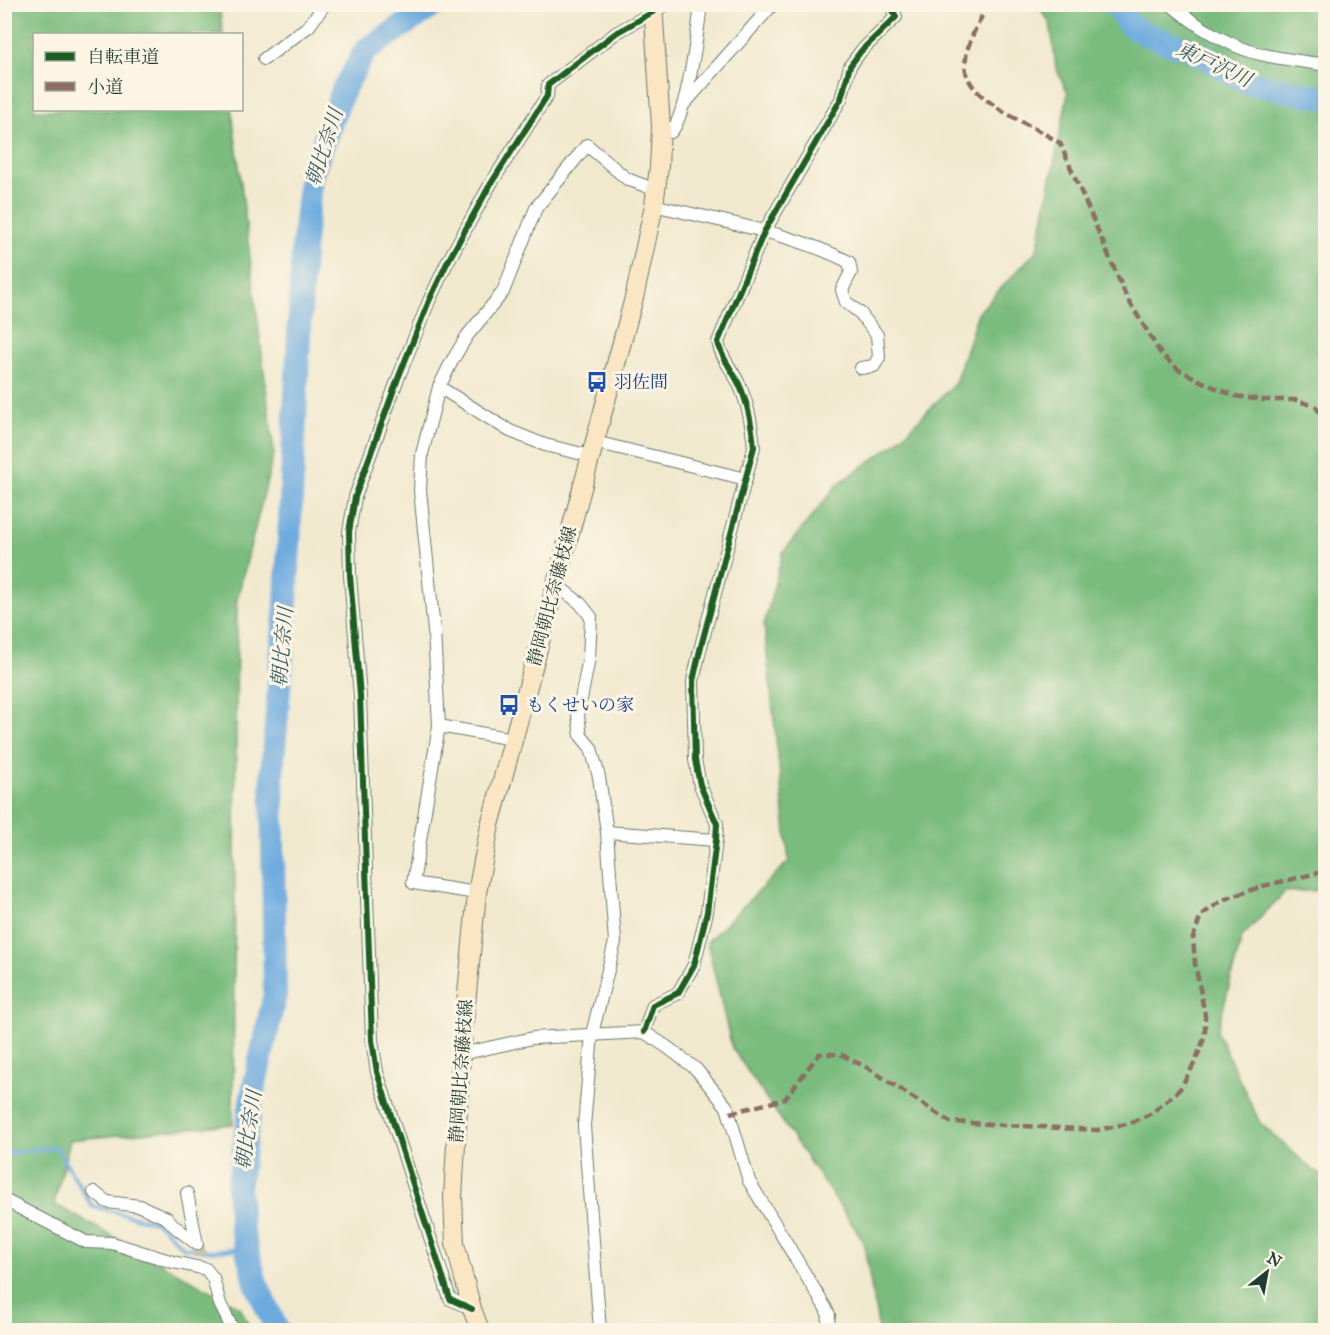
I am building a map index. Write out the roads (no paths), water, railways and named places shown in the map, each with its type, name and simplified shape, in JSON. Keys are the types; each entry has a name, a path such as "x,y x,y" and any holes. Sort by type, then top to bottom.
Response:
{"main road":[{"name":"静岡朝比奈藤枝線","path":"480,1330 472,1309 455,1244 453,1198 461,1054 477,893 490,825 635,294 655,198 661,127 657,7"}],"street":[{"path":"264,59 309,26 324,4"},
{"path":"661,127 671,132 676,127 697,39 701,4"},
{"path":"683,105 773,4"},
{"path":"644,1032 653,1005 678,993 694,965 707,912 716,840 717,824 700,785 695,760 693,681 754,447 753,429 739,383 720,353 718,342 764,232 841,99 850,66 861,51 896,17 890,4"},
{"path":"1170,4 1182,14 1234,45 1268,55 1326,65"},
{"path":"472,1309 450,1299 377,1072 372,1040 360,696 350,576 349,532 355,497 369,453 429,301 447,262 490,185 547,96 548,85 616,33 657,7"},
{"path":"477,893 413,883 439,726 434,631 420,490 422,454 439,387 467,336 503,292 536,208 587,145 627,179 655,198 829,252 849,262 851,272 842,290 846,302 860,313 876,335 879,357 874,366 861,368"},
{"path":"439,387 510,431 545,445 593,449 746,479"},
{"path":"555,584 580,603 591,617 589,658 578,715 581,736 591,748 599,777 607,832 615,942 592,1034 584,1126 600,1330"},
{"path":"439,726 513,739"},
{"path":"607,832 716,840"},
{"path":"461,1054 533,1038 644,1032 696,1069 727,1107 749,1181 825,1307 829,1315 827,1330"},
{"path":"94,1192 108,1202 140,1206 167,1218 197,1244 187,1193"},
{"path":"4,1200 86,1242 112,1243 173,1262 204,1264 213,1278 220,1304 233,1330"}],"waterway":[{"name":"朝比奈川","path":"277,1330 256,1283 241,1228 238,1188 251,1101 275,994 272,773 286,603 303,251 311,176 343,90 366,50 436,4"},
{"name":"東戸沢川","path":"1115,4 1130,25 1145,34 1199,53 1248,83 1326,98"},
{"path":"4,1153 56,1147 92,1206 158,1223 184,1248 212,1251 236,1249 248,1254"}],"tunnel":[{"path":"197,1244 202,1259"}],"place":[{"name":"羽佐間","path":"597,382"},
{"name":"もくせいの家","path":"509,705"}]}
